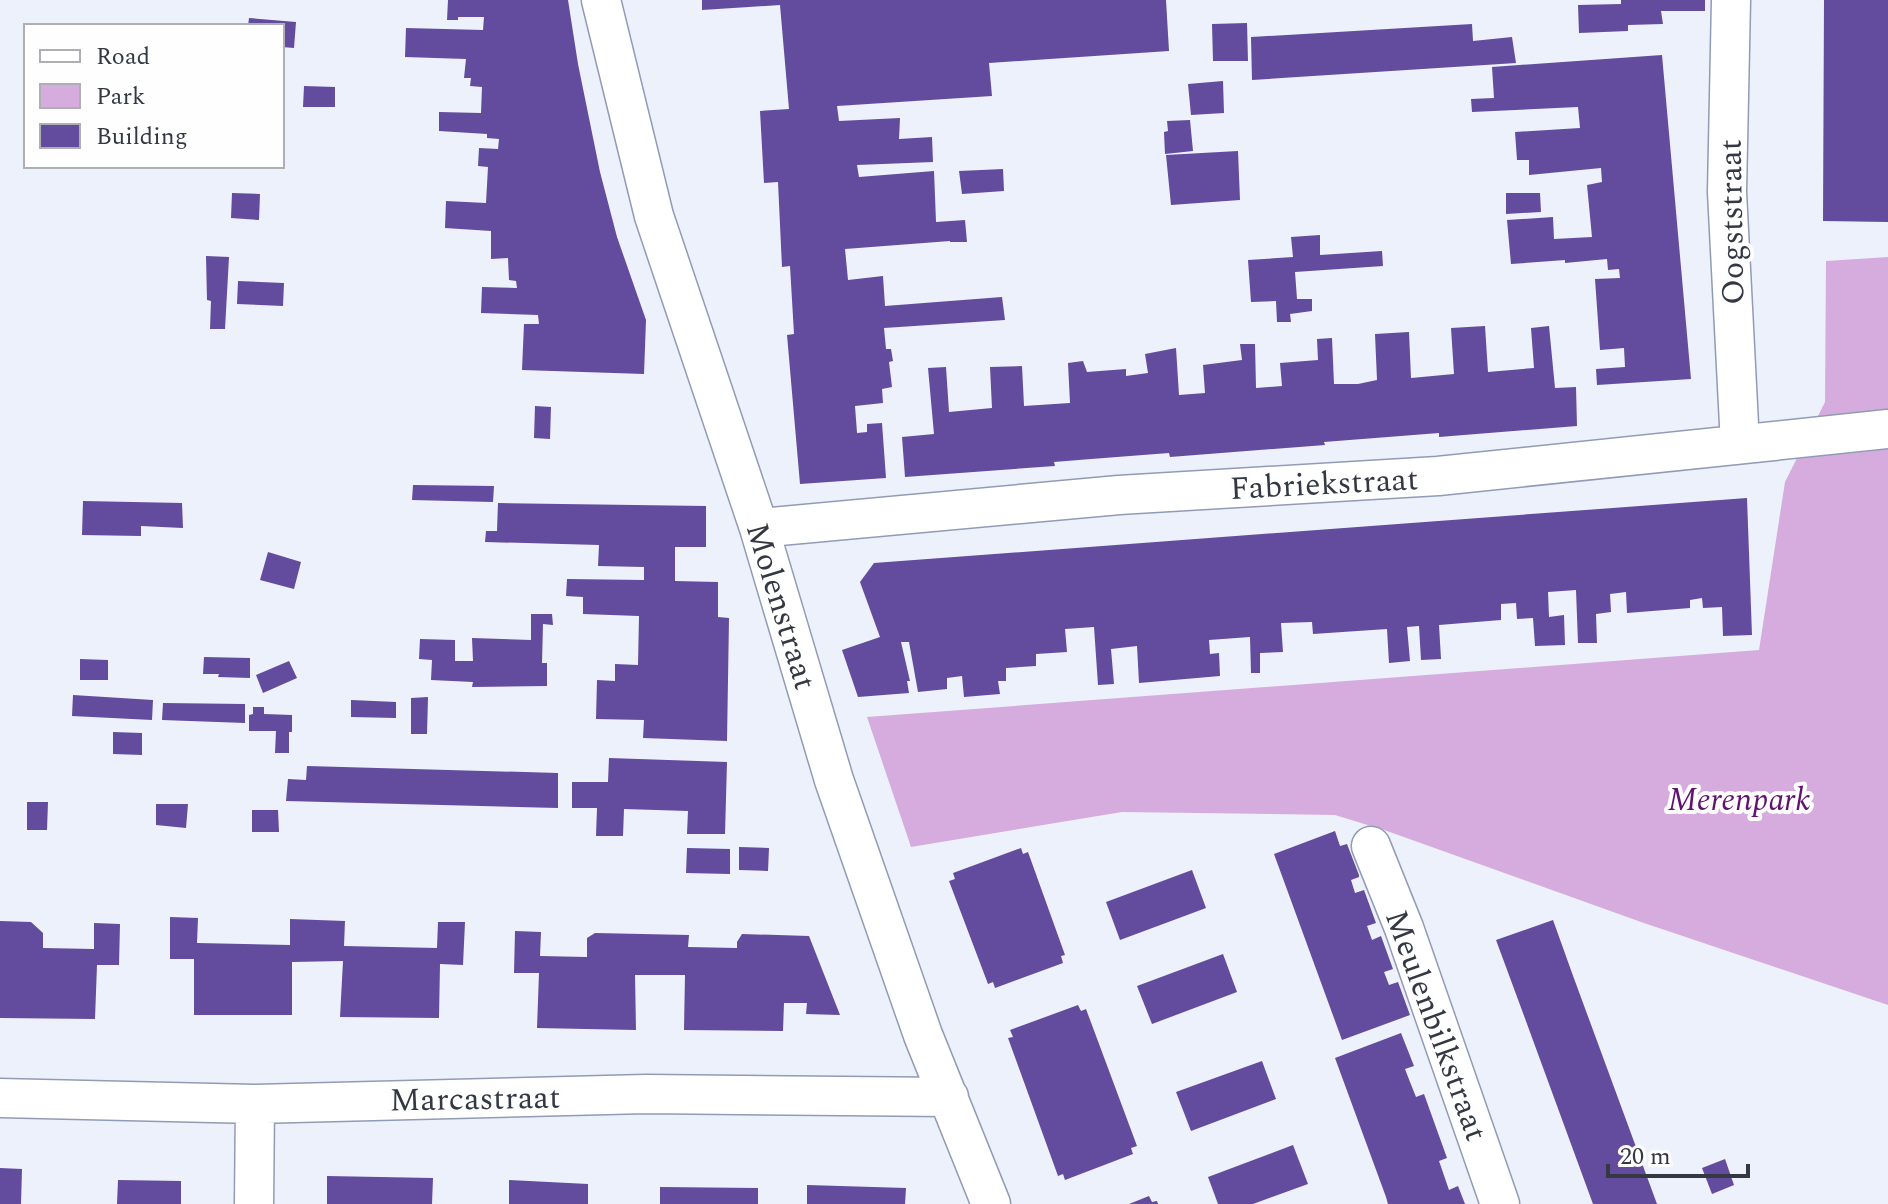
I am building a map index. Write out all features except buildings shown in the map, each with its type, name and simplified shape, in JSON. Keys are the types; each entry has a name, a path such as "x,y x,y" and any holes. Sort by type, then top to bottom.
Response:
{"street":[{"name":"Molenstraat","path":"601,0 654,216 759,528 834,780 923,1035 991,1204"},
{"name":"Oogststraat","path":"1731,0 1727,192 1740,444"},
{"name":"Fabriekstraat","path":"759,528 1119,495 1438,476 1888,429"},
{"name":"Meulenbilkstraat","path":"1371,846 1404,928 1500,1204"},
{"name":"Marcastraat","path":"0,1098 255,1104 646,1094 949,1097"},
{"path":"254,1204 255,1104"}],"green space":[{"name":"Merenpark","path":"1888,257 1888,1005 1335,815 1122,812 911,847 867,717 1759,650 1785,482 1825,402 1826,261"}]}
